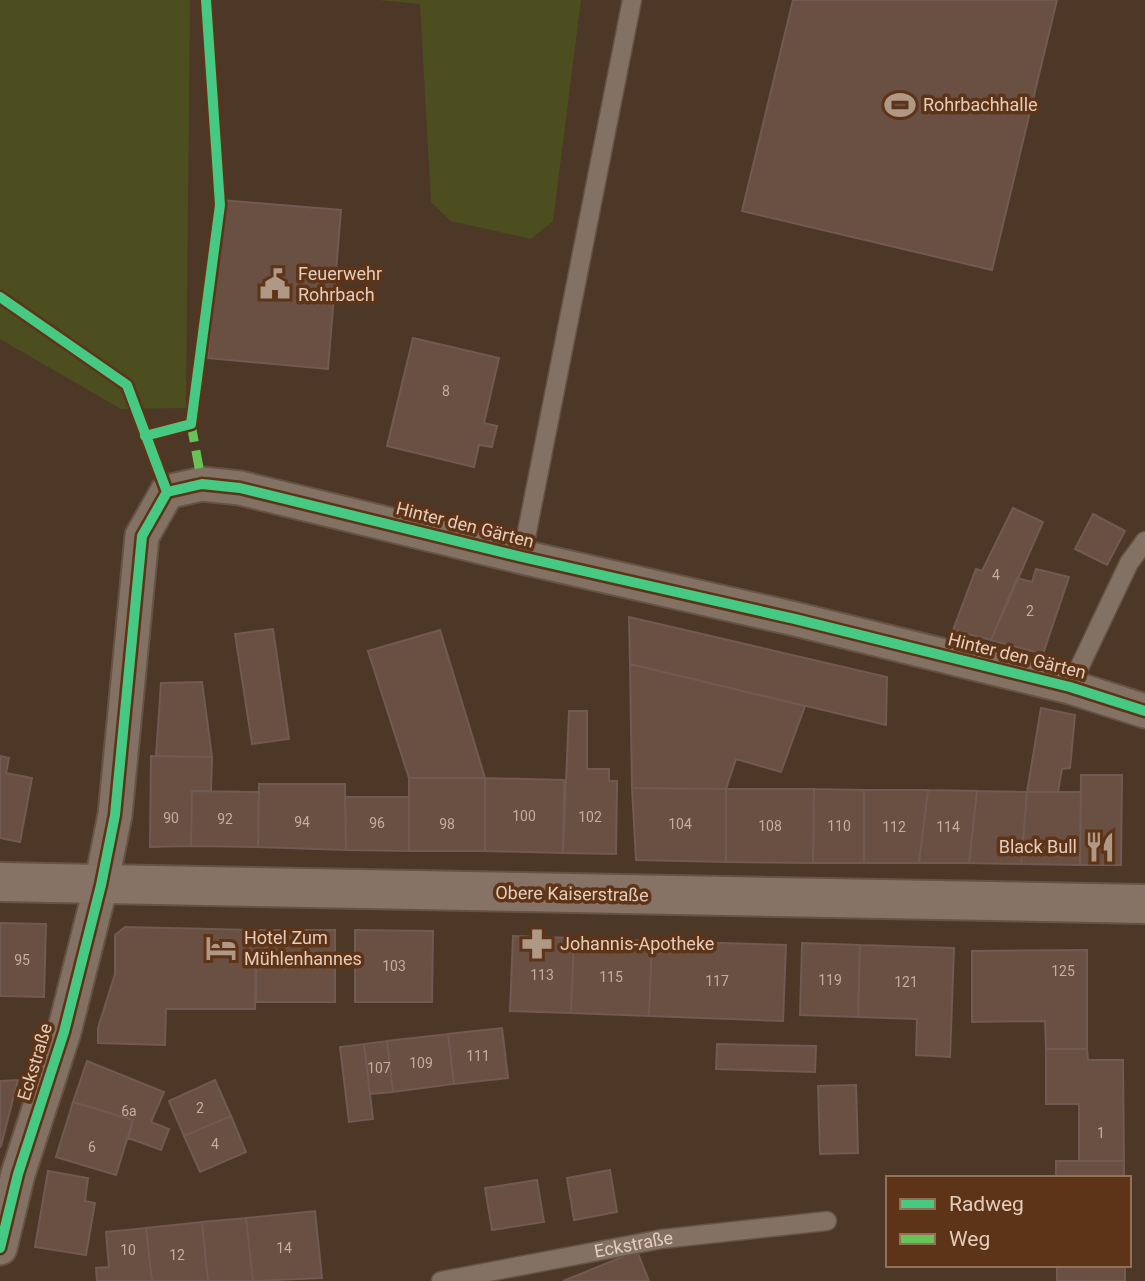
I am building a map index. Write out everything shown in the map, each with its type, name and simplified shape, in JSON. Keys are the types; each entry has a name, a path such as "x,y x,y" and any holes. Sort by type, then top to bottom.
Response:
{"main road":[{"name":"Obere Kaiserstraße","path":"0,882 1145,904"}],"street":[{"name":"Hinter den Gärten","path":"102,885 116,814 142,536 167,492 202,484 240,488 522,557 796,619 1070,687 1145,711"},
{"name":"Eckstraße","path":"0,1248 9,1175 64,1032 102,885"}],"lane":[{"path":"522,557 632,0"},
{"path":"1070,687 1129,563 1145,541"},
{"name":"Eckstraße","path":"441,1281 662,1240 827,1221"}],"shaded area":[{"path":"0,0 190,0 186,408 121,409 0,339"},
{"path":"378,0 581,0 553,221 531,239 451,221 431,202 420,4"}],"building":[{"name":"Rohrbachhalle","path":"793,0 1057,0 992,270 742,211"},
{"name":"Feuerwehr Rohrbach","path":"221,200 341,210 328,369 208,358"},
{"path":"413,338 499,358 484,423 497,426 492,447 479,445 474,467 387,446"},
{"path":"1013,508 1043,522 991,640 953,630 976,569 982,571"},
{"path":"1093,514 1125,531 1107,565 1075,549"},
{"path":"1036,569 1069,577 1043,654 991,640 1017,578 1032,582"},
{"path":"629,617 887,677 886,725 630,664"},
{"path":"273,629 289,739 252,744 235,634"},
{"path":"440,630 485,778 409,778 368,651"},
{"path":"630,664 805,706 781,772 736,759 726,789 632,788"},
{"path":"202,682 212,757 156,756 161,683"},
{"path":"1041,708 1075,715 1070,768 1062,769 1058,792 1027,792"},
{"path":"569,711 587,711 587,769 609,769 609,781 617,781 616,854 563,853"},
{"path":"0,756 9,758 6,773 32,778 20,842 0,838"},
{"path":"151,756 212,757 211,791 192,791 191,846 150,847"},
{"path":"1081,775 1122,775 1121,865 1080,865"},
{"path":"409,778 485,778 485,851 409,851"},
{"path":"485,778 564,780 563,853 485,851"},
{"path":"259,784 345,784 346,850 258,847"},
{"path":"632,788 726,789 726,862 636,860"},
{"path":"726,789 814,789 813,863 726,862"},
{"path":"814,789 864,790 864,863 813,863"},
{"path":"864,790 928,790 919,863 864,863"},
{"path":"928,790 977,791 969,863 919,863"},
{"path":"192,791 259,792 258,847 191,846"},
{"path":"977,791 1027,792 1021,864 969,863"},
{"path":"1027,792 1081,792 1080,865 1021,864"},
{"path":"345,797 409,797 409,851 346,850"},
{"path":"0,923 46,924 44,997 0,996"},
{"path":"125,927 256,930 255,1009 166,1009 165,1045 98,1043 98,1028 115,974 115,935"},
{"path":"256,930 335,930 335,1002 256,1002"},
{"path":"355,930 433,931 432,1002 355,1002"},
{"path":"513,936 574,938 571,1013 510,1011"},
{"path":"574,938 652,941 649,1016 571,1013"},
{"path":"652,941 786,945 783,1021 649,1016"},
{"path":"802,943 860,945 858,1017 800,1015"},
{"path":"860,945 954,948 950,1057 916,1055 917,1019 858,1017"},
{"path":"1087,950 1087,1049 1046,1049 1045,1021 972,1022 972,951"},
{"path":"502,1028 508,1078 454,1084 448,1034"},
{"path":"448,1034 454,1084 393,1092 387,1041"},
{"path":"387,1041 393,1092 370,1094 364,1044"},
{"path":"364,1044 373,1119 349,1122 340,1047"},
{"path":"717,1044 816,1046 815,1072 716,1069"},
{"path":"1046,1049 1087,1049 1088,1060 1123,1060 1124,1161 1079,1161 1079,1104 1046,1104"},
{"path":"87,1061 164,1092 151,1122 169,1129 161,1150 128,1138 133,1120 73,1102"},
{"path":"18,1080 1,1146 0,1147 0,1081"},
{"path":"215,1080 231,1116 184,1136 169,1101"},
{"path":"856,1085 858,1153 820,1154 818,1086"},
{"path":"73,1102 133,1120 116,1175 56,1157"},
{"path":"231,1116 246,1152 200,1172 184,1136"},
{"path":"1056,1161 1124,1161 1124,1176 1056,1176"},
{"path":"610,1170 617,1212 574,1220 567,1178"},
{"path":"48,1171 88,1178 85,1201 95,1203 86,1255 35,1247"},
{"path":"537,1180 544,1222 492,1230 485,1188"},
{"path":"315,1211 322,1278 253,1281 246,1218"},
{"path":"246,1218 253,1281 208,1281 202,1222"},
{"path":"202,1222 208,1281 152,1281 146,1228"},
{"path":"146,1228 152,1281 97,1281 96,1268 109,1267 106,1232"},
{"path":"637,1251 649,1281 563,1281"},
{"path":"1057,1267 1125,1267 1125,1281 1057,1281"}],"marked path":[{"path":"191,424 202,484"}],"cycle path":[{"path":"145,436 191,424 220,205 206,0"},
{"path":"0,297 127,385 167,492"},
{"path":"0,1248 18,1174 64,1032 101,885 115,815 142,536 167,492 202,484 240,488 522,557 795,619 1070,687 1145,711"}],"place":[{"name":"Rohrbachhalle","path":"900,105"},
{"name":"Feuerwehr Rohrbach","path":"275,284"},
{"name":"Black Bull","path":"1100,847"},
{"name":"Johannis-Apotheke","path":"537,944"},
{"name":"Hotel Zum Mühlenhannes","path":"221,948"}]}
